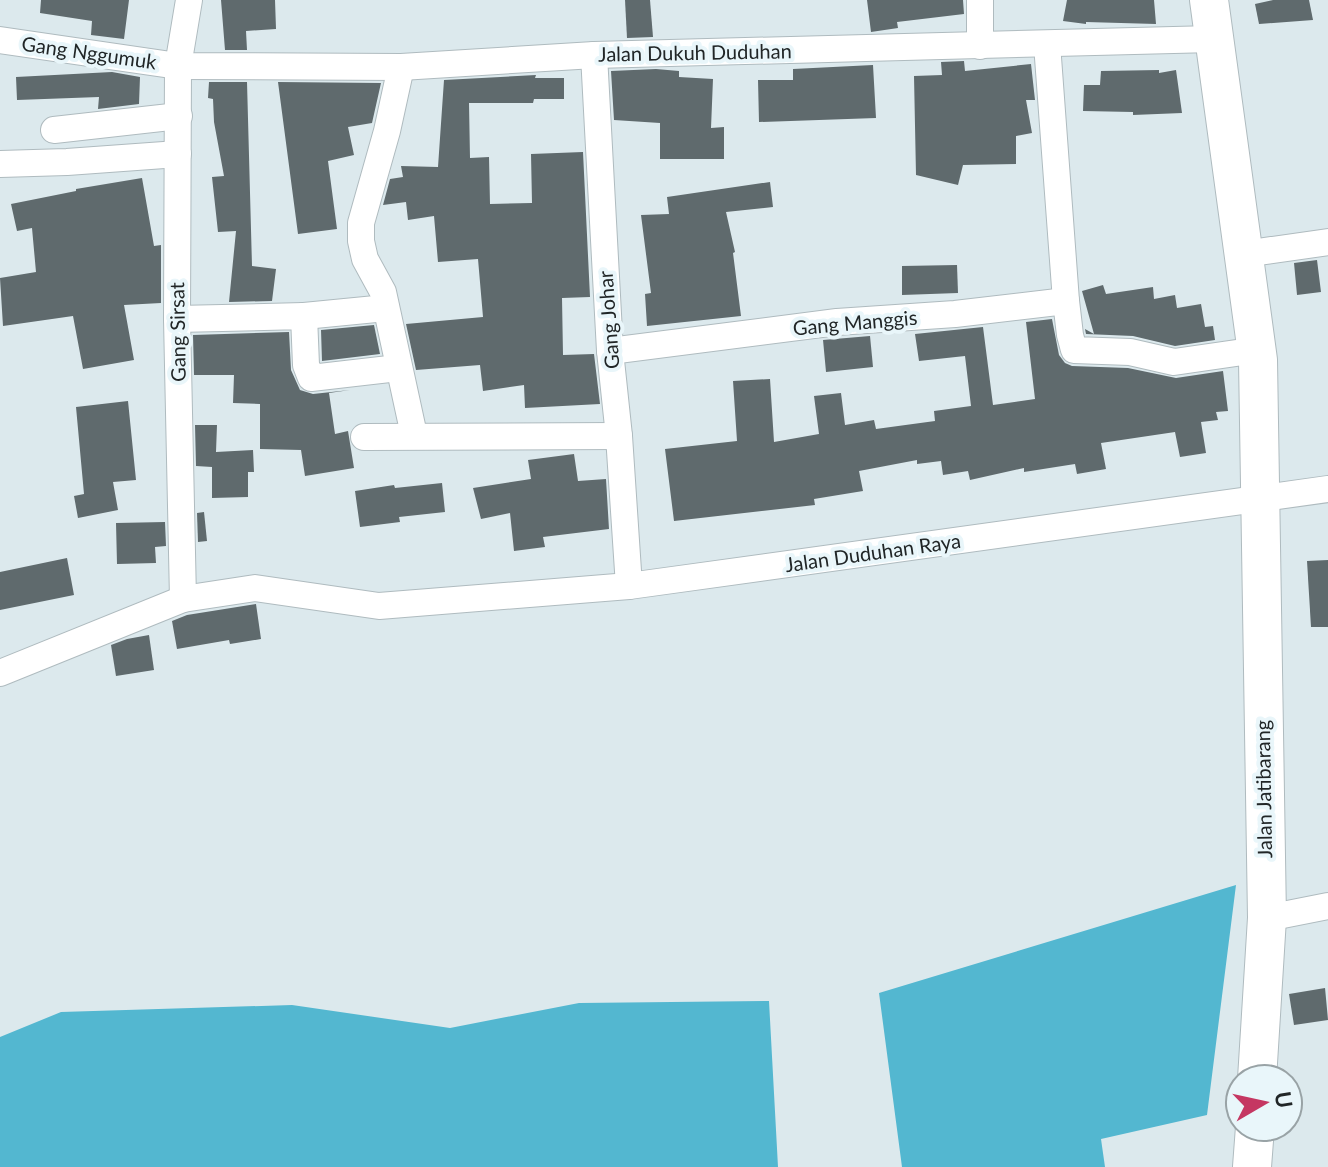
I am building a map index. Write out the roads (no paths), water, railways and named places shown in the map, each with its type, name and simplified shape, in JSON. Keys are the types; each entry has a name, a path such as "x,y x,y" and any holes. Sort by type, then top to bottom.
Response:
{"street":[{"name":"Gang Sirsat","path":"183,599 177,319 178,66 189,0"},
{"path":"980,0 980,46"},
{"path":"1209,0 1257,350 1260,499 1328,489"},
{"name":"Jalan Dukuh Duduhan","path":"178,66 401,67 594,55 1213,39"},
{"name":"Gang Nggumuk","path":"0,40 178,66"},
{"path":"1047,44 1066,301 1074,350 1130,352 1174,362 1257,350"},
{"name":"Gang Johar","path":"594,55 610,351 629,586"},
{"path":"401,67 361,223 365,259 383,292 414,435"},
{"path":"54,130 179,116"},
{"path":"0,164 178,154"},
{"path":"1244,254 1328,242"},
{"name":"Gang Manggis","path":"610,351 837,322 955,314 1066,301"},
{"path":"177,319 304,316 386,308"},
{"path":"304,316 306,365 311,378 398,368"},
{"path":"364,437 619,436"},
{"name":"Jalan Duduhan Raya","path":"0,673 183,599 255,588 379,606 629,586 1260,499"},
{"name":"Jalan Jatibarang","path":"1258,1063 1267,918 1260,499"},
{"path":"1267,918 1328,906"},
{"path":"1252,1167 1254,1143"}]}
